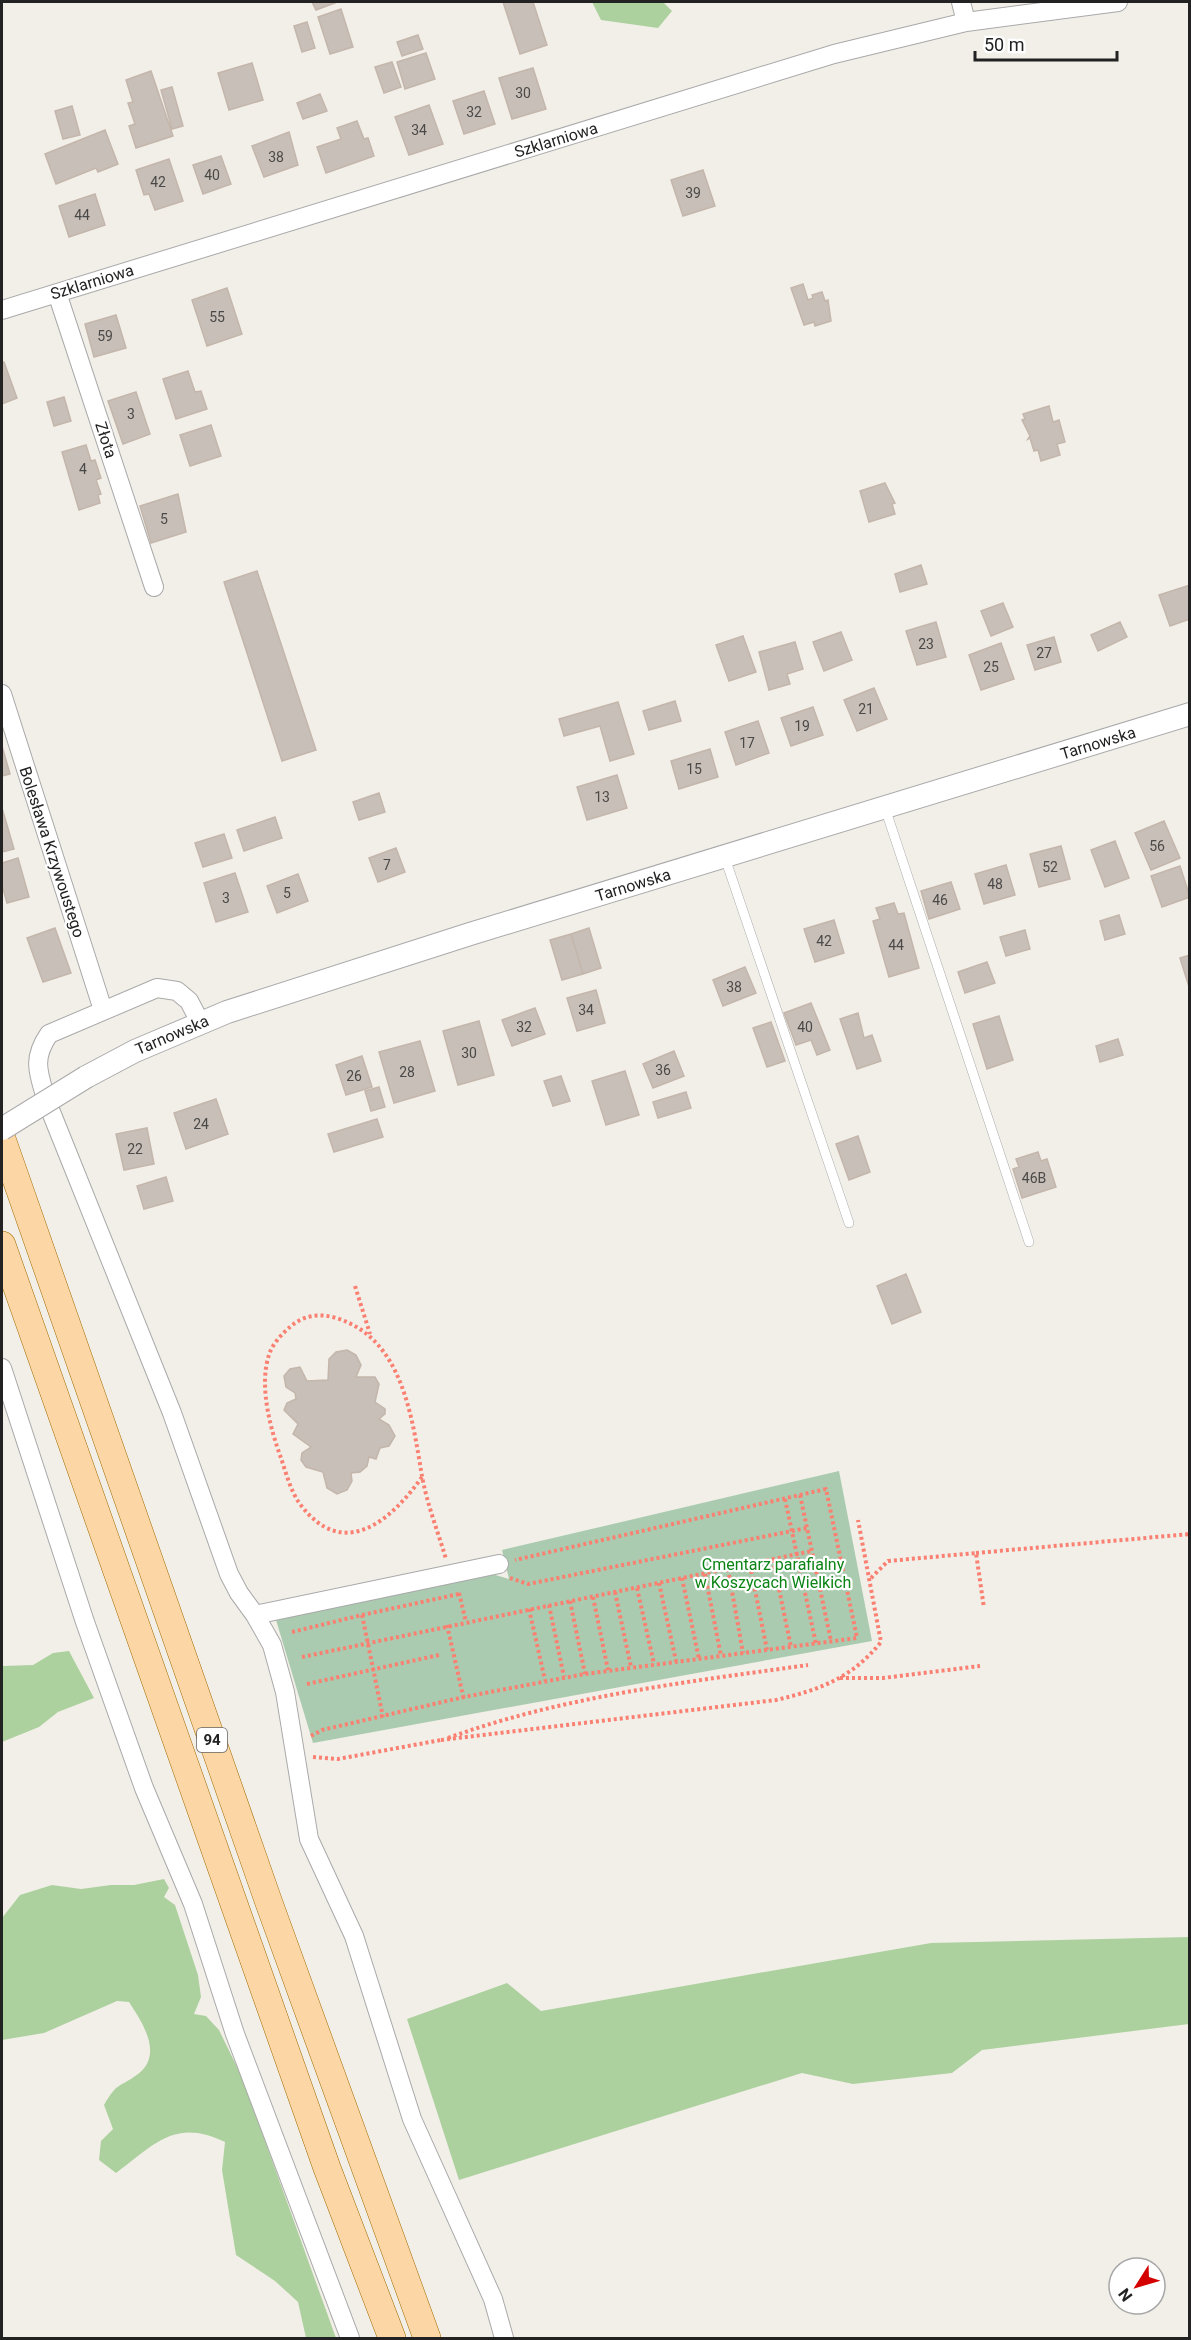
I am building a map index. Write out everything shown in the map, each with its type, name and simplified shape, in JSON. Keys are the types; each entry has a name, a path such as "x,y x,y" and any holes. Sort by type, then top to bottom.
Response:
{"main road":[{"name":"94","path":"2,1139 292,1968 427,2338"},
{"name":"94","path":"2,1245 323,2157 392,2338"}],"street":[{"path":"961,2 966,22"},
{"name":"Szklarniowa","path":"2,310 834,54 966,22 1118,2"},
{"name":"Złota","path":"57,293 154,586"},
{"name":"Bolesława Krzywoustego","path":"2,694 103,1010"},
{"name":"Tarnowska","path":"2,1129 86,1077 135,1051 200,1022 470,934 725,858 1190,714"},
{"path":"200,1022 189,1001 177,991 157,988 49,1034 40,1047 36,1065 47,1102 172,1413 229,1574 272,1645 285,1692 309,1839 354,1936 412,2119 493,2299 504,2338"},
{"path":"2,1368 85,1622 144,1788 193,1905 235,2034 350,2338"},
{"path":"255,1615 454,1581 478,1568 502,1563"}],"lane":[{"path":"885,808 1029,1242"},
{"path":"725,858 849,1222"}],"path":[{"path":"355,1286 371,1335 391,1364 406,1396 418,1442 422,1477 466,1622"},
{"path":"371,1335 348,1322 327,1316 298,1320 283,1333 271,1350 266,1371 268,1404 278,1451 300,1503 328,1530 345,1534 363,1529 402,1505 422,1477"},
{"path":"311,1736 322,1730 545,1680 857,1638 826,1489 502,1563"},
{"path":"800,1495 831,1641"},
{"path":"785,1499 816,1644"},
{"path":"294,1746 304,1754 329,1759 441,1740 776,1700 816,1691 839,1678 872,1653 880,1642 871,1579 858,1520"},
{"path":"478,1568 528,1584 807,1528"},
{"path":"871,1579 888,1561 1190,1534"},
{"path":"302,1657 447,1625 812,1551"},
{"path":"976,1553 984,1608"},
{"path":"774,1560 791,1647"},
{"path":"750,1565 767,1650"},
{"path":"728,1569 743,1653"},
{"path":"705,1574 721,1656"},
{"path":"682,1578 699,1659"},
{"path":"660,1583 676,1661"},
{"path":"637,1588 654,1664"},
{"path":"615,1592 631,1667"},
{"path":"292,1632 459,1594"},
{"path":"593,1597 608,1670"},
{"path":"570,1601 585,1674"},
{"path":"549,1605 564,1677"},
{"path":"529,1609 545,1680"},
{"path":"362,1615 383,1716"},
{"path":"447,1625 464,1698"},
{"path":"308,1684 439,1655"},
{"path":"441,1740 495,1721 585,1699 808,1665"},
{"path":"839,1678 884,1678 980,1666"}],"green space":[{"path":"592,2 663,2 672,11 658,28 601,20"},
{"name":"Cmentarz parafialny w Koszycach Wielkich","path":"839,1471 872,1641 313,1743 276,1620 492,1574 509,1579 502,1550"},
{"path":"69,1651 94,1698 58,1712 39,1727 2,1742 2,1666 33,1665 53,1653"},
{"path":"164,1879 169,1888 164,1897 175,1905 198,1975 201,1997 194,2014 206,2016 219,2030 242,2077 336,2338 306,2338 298,2302 275,2281 236,2255 222,2170 225,2142 208,2135 179,2134 154,2144 116,2173 99,2160 101,2141 113,2129 104,2105 116,2089 146,2066 149,2057 148,2038 129,2002 117,2001 44,2033 2,2040 2,1918 20,1895 52,1885 81,1889 134,1885"},
{"path":"1189,1937 1189,2024 982,2050 952,2073 853,2084 802,2073 459,2180 407,2019 507,1983 541,2011 931,1943"}],"building":[{"path":"312,2 334,2 335,3 316,10"},
{"path":"503,2 533,2 547,45 520,54"},
{"path":"341,9 353,47 330,54 318,17"},
{"path":"307,22 315,48 302,52 294,26"},
{"path":"418,35 423,49 402,56 397,42"},
{"path":"426,53 435,79 405,89 397,62"},
{"path":"392,62 401,87 384,93 375,67"},
{"path":"252,63 263,100 229,110 218,73"},
{"path":"533,68 546,109 512,119 499,78"},
{"path":"151,71 173,136 136,148 129,126 135,124 128,103 133,102 126,80"},
{"path":"172,87 183,126 172,129 161,90"},
{"path":"484,91 495,124 464,134 453,101"},
{"path":"320,94 327,111 303,119 297,103"},
{"path":"429,105 443,144 409,155 395,117"},
{"path":"72,106 80,135 63,139 55,111"},
{"path":"357,121 364,139 368,138 374,156 326,173 317,147 341,139 337,128"},
{"path":"105,130 118,164 98,172 96,168 56,184 45,154"},
{"path":"289,132 298,165 264,177 252,146"},
{"path":"221,156 231,184 203,194 193,165"},
{"path":"169,159 183,201 155,210 149,194 144,195 136,170"},
{"path":"703,170 715,206 683,216 671,180"},
{"path":"95,194 105,225 69,237 59,206"},
{"path":"803,284 808,300 813,298 812,295 822,292 825,301 828,300 831,321 815,326 814,322 804,325 791,288"},
{"path":"227,288 242,334 207,346 192,300"},
{"path":"116,315 126,348 94,357 85,324"},
{"path":"4,362 17,398 2,404 2,363"},
{"path":"188,371 195,392 201,391 207,409 176,419 163,379"},
{"path":"136,392 150,434 123,444 108,401"},
{"path":"64,397 71,421 54,426 47,402"},
{"path":"1049,406 1053,422 1059,420 1065,442 1057,444 1060,455 1041,461 1038,450 1034,451 1030,438 1028,439 1030,436 1022,420 1025,419 1023,414"},
{"path":"211,425 221,456 190,466 180,435"},
{"path":"86,445 91,461 95,460 101,478 96,480 101,494 98,495 100,503 79,510 62,452"},
{"path":"885,483 895,503 892,504 895,514 869,522 860,491"},
{"path":"178,494 186,532 151,543 140,506"},
{"path":"921,565 927,584 900,592 895,574"},
{"path":"257,571 316,750 282,761 224,582"},
{"path":"1190,585 1190,619 1170,626 1159,595"},
{"path":"1003,603 1013,627 991,636 981,611"},
{"path":"936,622 946,657 917,665 906,631"},
{"path":"1120,622 1127,637 1098,651 1091,635"},
{"path":"841,632 852,660 824,671 813,642"},
{"path":"743,636 756,672 729,681 716,645"},
{"path":"1054,637 1061,662 1035,670 1027,645"},
{"path":"795,642 803,669 787,674 790,684 769,690 759,652"},
{"path":"1001,643 1014,679 981,690 969,655"},
{"path":"874,688 887,719 857,731 844,700"},
{"path":"675,701 681,721 649,730 643,711"},
{"path":"618,702 634,754 610,761 600,726 564,736 559,719"},
{"path":"813,707 823,735 791,746 781,718"},
{"path":"758,721 769,753 736,765 725,732"},
{"path":"2,746 10,774 2,776"},
{"path":"710,749 718,777 679,789 671,761"},
{"path":"617,775 627,808 587,820 577,787"},
{"path":"379,793 385,812 359,820 353,802"},
{"path":"2,808 14,849 2,852"},
{"path":"275,817 282,838 244,851 237,830"},
{"path":"1164,821 1180,858 1151,870 1135,833"},
{"path":"224,834 232,858 203,867 195,843"},
{"path":"1115,841 1129,878 1105,887 1091,850"},
{"path":"1061,846 1070,879 1039,887 1030,854"},
{"path":"396,848 405,872 378,882 369,858"},
{"path":"18,858 29,897 7,903 2,885 2,863"},
{"path":"1006,865 1015,895 984,904 975,874"},
{"path":"1180,866 1190,897 1162,907 1151,876"},
{"path":"235,873 248,912 216,922 204,883"},
{"path":"298,874 308,901 277,913 267,886"},
{"path":"951,882 960,909 929,919 921,891"},
{"path":"894,903 898,914 904,913 919,968 889,977 873,921 880,919 876,908"},
{"path":"1119,915 1125,934 1105,940 1100,921"},
{"path":"834,920 844,953 815,962 804,929"},
{"path":"55,928 71,973 43,982 27,938"},
{"path":"589,928 601,968 583,974 571,934"},
{"path":"1025,930 1030,949 1006,956 1000,937"},
{"path":"571,934 583,974 562,980 550,940"},
{"path":"1190,955 1190,990 1180,958"},
{"path":"987,962 995,983 965,993 958,972"},
{"path":"745,967 756,993 723,1006 713,980"},
{"path":"596,990 605,1023 577,1031 567,998"},
{"path":"811,1003 830,1050 817,1055 811,1040 796,1045 784,1013"},
{"path":"535,1008 545,1034 512,1046 502,1020"},
{"path":"858,1013 864,1038 872,1035 881,1061 857,1069 840,1019"},
{"path":"999,1016 1013,1060 987,1069 973,1024"},
{"path":"479,1021 494,1075 458,1085 443,1031"},
{"path":"771,1022 785,1061 767,1067 753,1028"},
{"path":"1118,1039 1123,1055 1100,1062 1096,1046"},
{"path":"420,1041 435,1091 394,1103 379,1052"},
{"path":"674,1051 684,1076 653,1088 643,1064"},
{"path":"362,1056 372,1087 346,1095 336,1065"},
{"path":"625,1071 639,1115 606,1125 592,1081"},
{"path":"561,1076 570,1101 553,1106 544,1081"},
{"path":"379,1087 385,1107 371,1111 365,1091"},
{"path":"686,1092 691,1108 658,1118 653,1102"},
{"path":"216,1099 228,1134 186,1149 174,1113"},
{"path":"377,1119 383,1137 334,1152 328,1134"},
{"path":"147,1128 154,1164 124,1170 116,1134"},
{"path":"858,1136 870,1172 849,1180 836,1144"},
{"path":"1038,1152 1041,1161 1047,1159 1056,1187 1022,1198 1013,1169 1019,1167 1016,1159"},
{"path":"166,1177 173,1201 144,1209 137,1186"},
{"path":"906,1274 921,1312 892,1324 877,1286"},
{"path":"347,1350 356,1355 361,1365 356,1377 375,1377 379,1384 375,1402 385,1409 385,1414 379,1419 389,1425 395,1436 389,1446 380,1448 376,1459 369,1457 367,1466 360,1472 351,1473 352,1481 347,1490 337,1494 327,1488 323,1472 306,1467 301,1460 302,1453 311,1447 293,1434 298,1424 284,1410 287,1403 296,1399 295,1393 286,1387 284,1376 290,1369 300,1367 307,1381 328,1380 329,1359 336,1352"}]}
